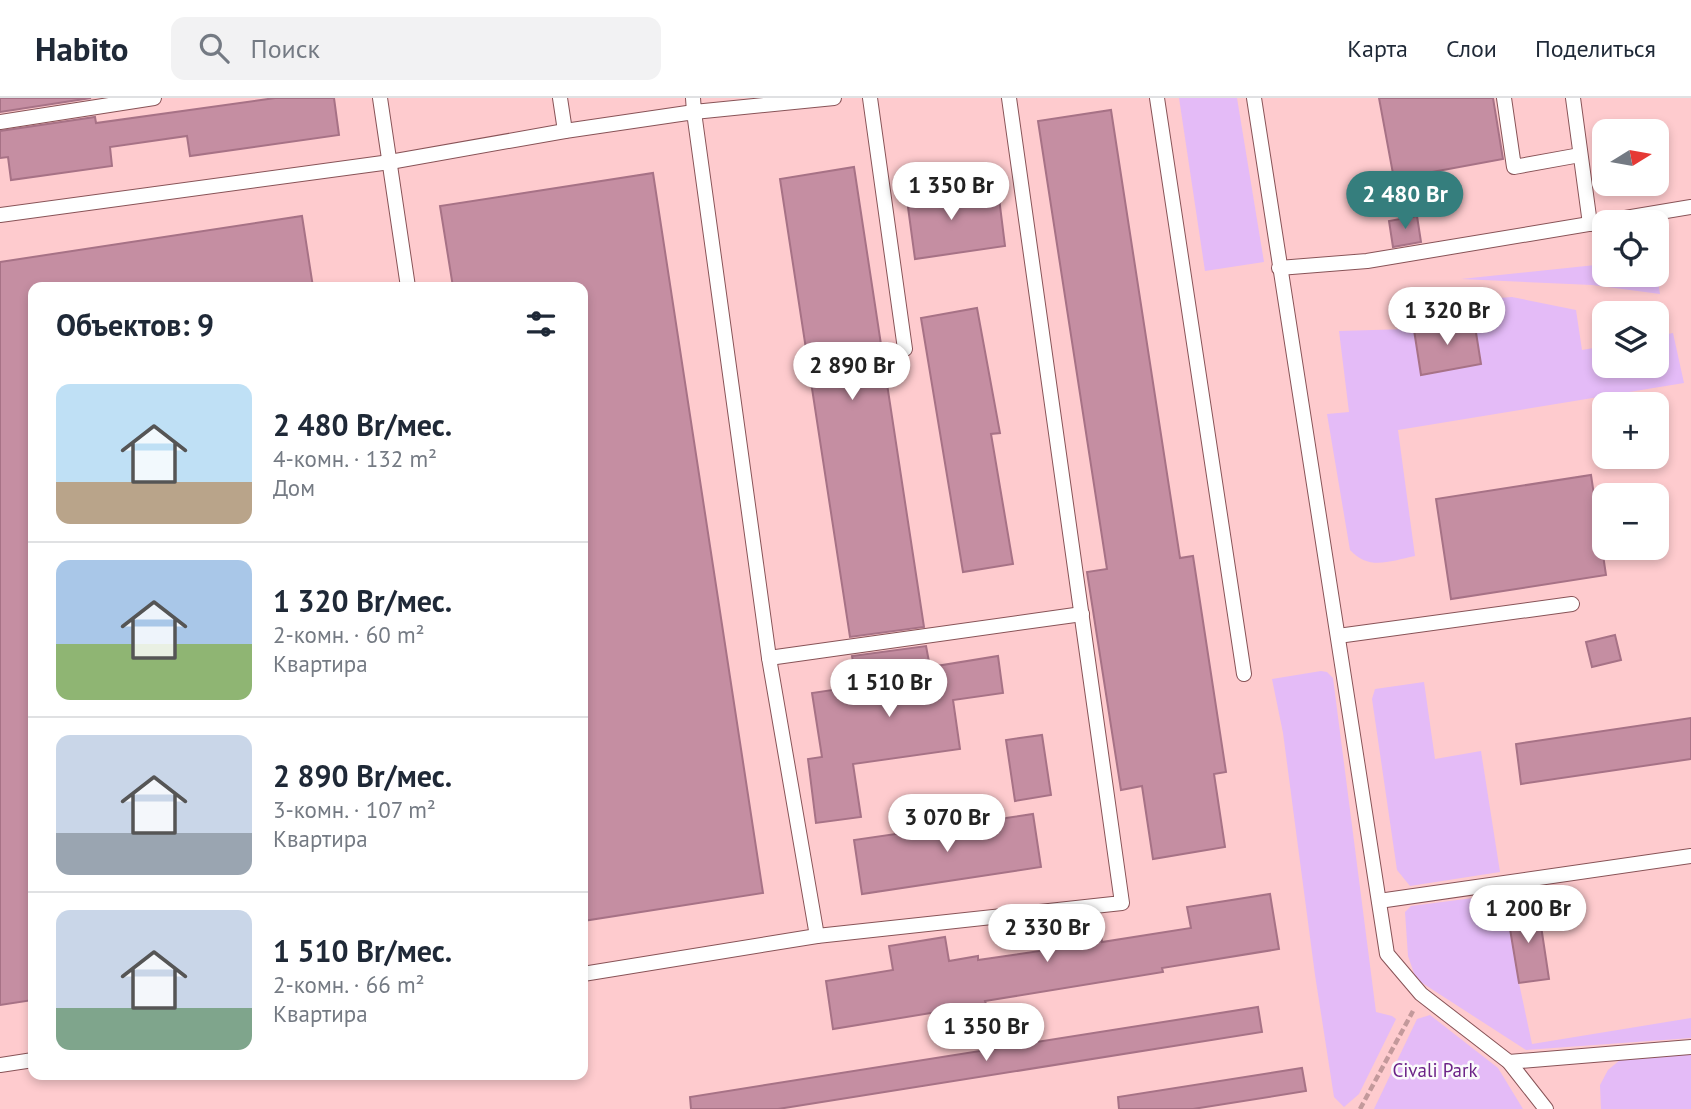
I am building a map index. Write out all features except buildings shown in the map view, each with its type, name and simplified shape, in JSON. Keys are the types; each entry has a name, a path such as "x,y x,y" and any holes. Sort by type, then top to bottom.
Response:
{"lane":[{"path":"0,122 154,98"},
{"path":"380,98 407,282"},
{"path":"560,98 565,131"},
{"path":"0,215 390,162 694,105 834,98"},
{"path":"870,98 905,349"},
{"path":"588,973 817,936 1122,903 1009,98"},
{"path":"1157,98 1244,674"},
{"path":"1254,98 1387,954 1422,994 1509,1062 1546,1109"},
{"path":"1504,98 1514,167 1580,155"},
{"path":"1573,98 1590,224"},
{"path":"694,105 769,658 817,936"},
{"path":"1279,268 1367,261 1691,207"},
{"path":"1338,636 1572,604"},
{"path":"769,658 1082,614"},
{"path":"1379,901 1691,856"},
{"path":"1509,1062 1691,1047"},
{"path":"0,1065 28,1061"}],"path":[{"path":"1360,1109 1422,994"}],"green space":[{"path":"1179,98 1237,98 1264,262 1205,271"},
{"path":"1592,265 1592,285 1461,279"},
{"path":"1607,287 1659,287 1660,294"},
{"path":"1512,297 1576,310 1582,350 1592,348 1592,378 1669,378 1669,334 1673,333 1684,383 1629,392 1592,392 1592,398 1398,430 1415,556 1388,562 1372,562 1350,550 1327,414 1349,412 1339,331 1407,329 1404,305"},
{"path":"1327,672 1333,678 1376,1012 1396,1019 1359,1094 1344,1107 1334,1097 1283,733 1272,679"},
{"path":"1424,682 1435,759 1481,751 1500,872 1410,886 1397,870 1372,699 1375,689"},
{"path":"1504,894 1532,1044 1691,1018 1691,1038 1526,1050 1416,979 1408,956 1405,912 1411,906"},
{"name":"Civali Park","path":"1430,1015 1498,1068 1523,1109 1374,1109 1417,1019"},
{"path":"1691,1052 1691,1109 1601,1109 1600,1085 1608,1070 1620,1060"}]}
